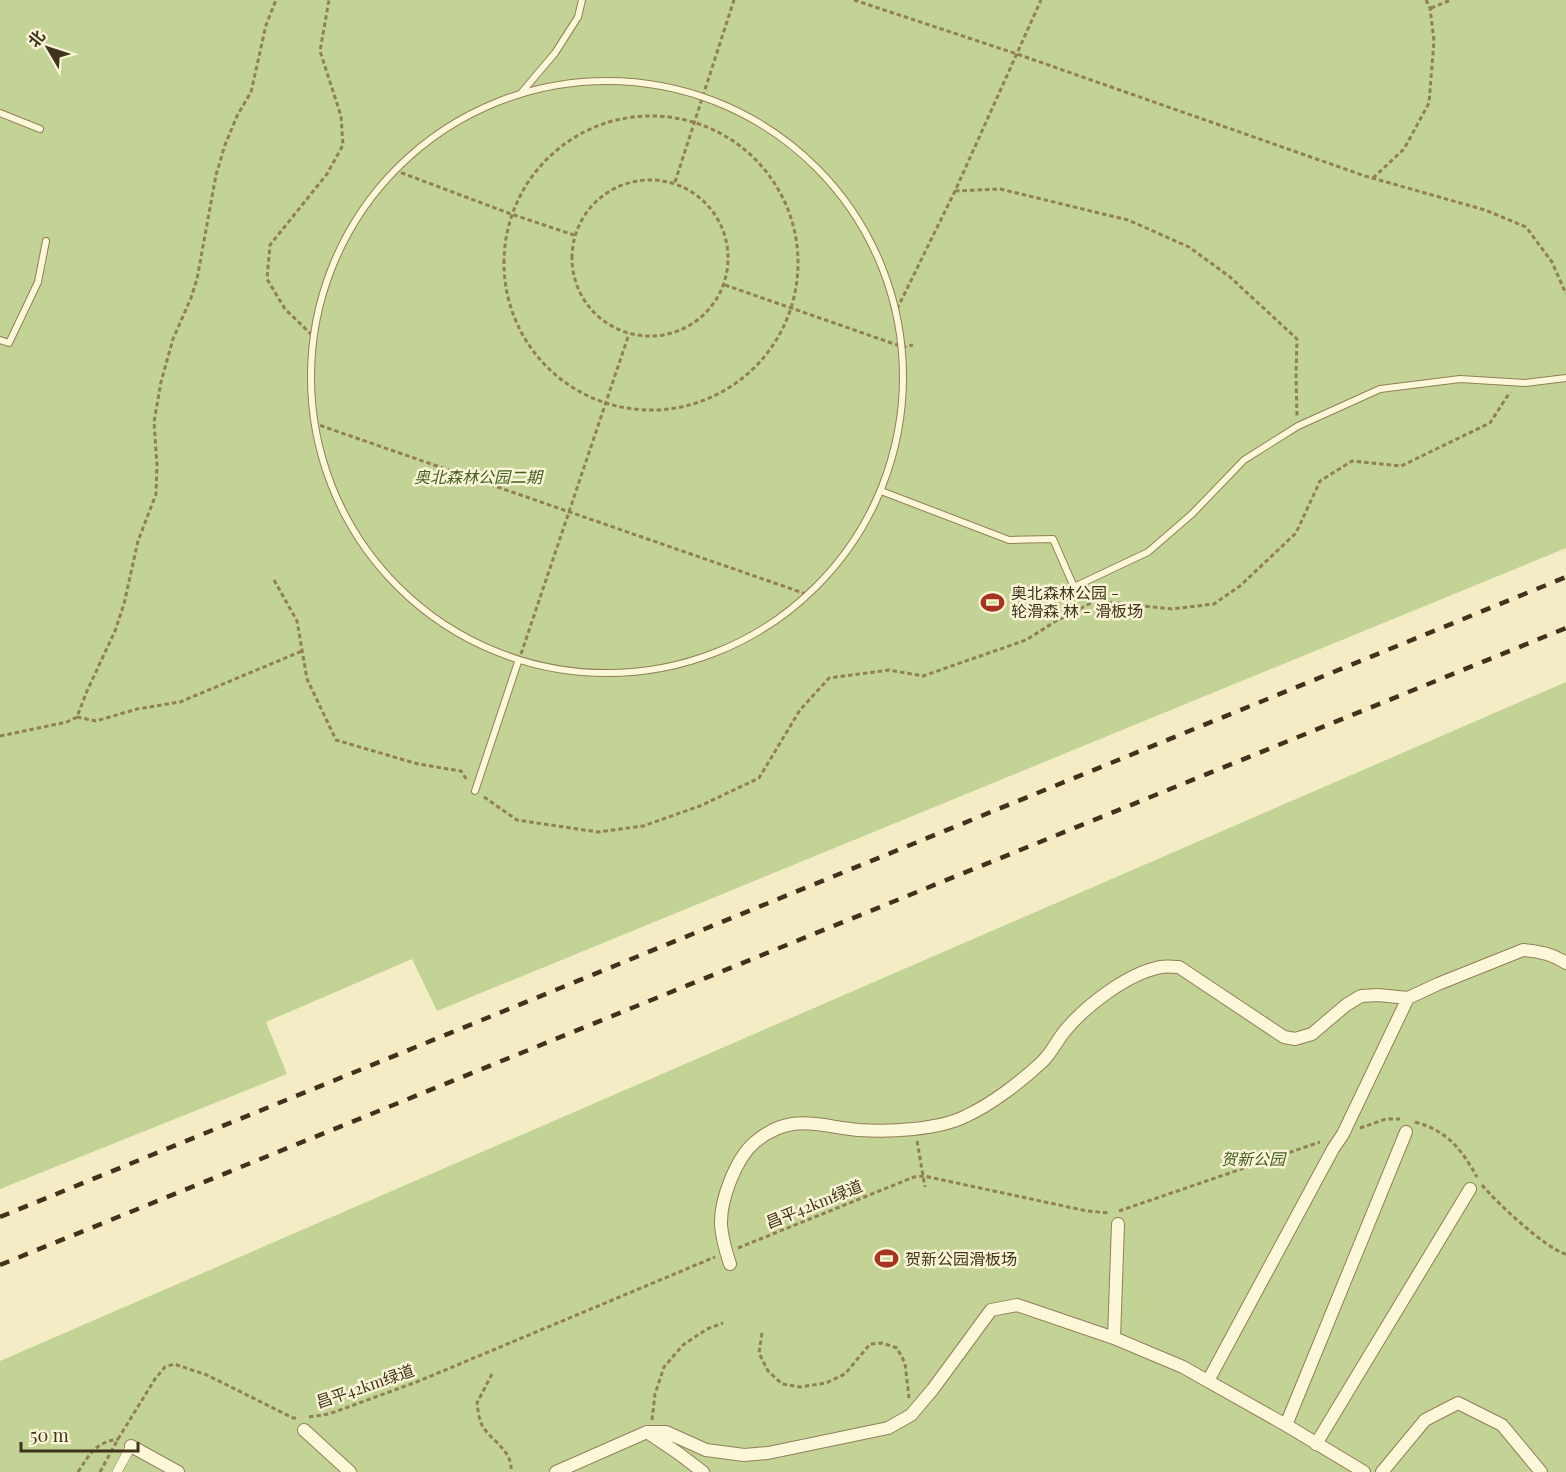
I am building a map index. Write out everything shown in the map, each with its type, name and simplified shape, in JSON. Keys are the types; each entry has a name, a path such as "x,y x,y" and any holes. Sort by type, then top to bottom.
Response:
{"street":[{"path":"728,1259 721,1224 725,1196 736,1168 754,1143 779,1127 806,1122 890,1131 945,1124 963,1118 989,1105 1044,1060 1065,1030 1087,1007 1137,975 1162,966 1179,967 1284,1037 1295,1039 1312,1034 1346,1005 1361,996 1408,998 1523,950 1537,951 1560,958 1566,963"},
{"path":"1208,1381 1343,1134 1408,998"},
{"path":"1286,1425 1406,1132"},
{"path":"1317,1444 1470,1189"},
{"path":"1114,1338 1118,1224"},
{"path":"556,1472 647,1432 666,1432 706,1450 744,1455 768,1454 888,1428 911,1415 991,1310 1017,1305 1114,1338 1184,1367 1364,1472"},
{"path":"1382,1472 1425,1420 1458,1403 1502,1425 1541,1472"},
{"path":"304,1430 350,1472"},
{"path":"647,1432 703,1472"},
{"path":"117,1472 131,1446 178,1472"}],"lane":[{"path":"522,92 555,53 578,17 582,0"},
{"path":"582,81 644,82 704,95 771,128 828,177 871,239 897,309 903,347 901,420 881,491 862,529 838,564 809,595 759,632 703,659 642,673 579,674 518,662 457,635 404,596 361,546 330,488 313,423 309,379 312,335 328,275 355,219 394,170 453,123 522,92 582,81"},
{"path":"0,113 40,129"},
{"path":"0,340 9,343 38,282 46,241"},
{"path":"881,491 1009,540 1053,539 1074,587 1148,552 1192,514 1244,460 1298,426 1380,389 1460,379 1525,383 1566,378"},
{"path":"475,791 518,662"}],"path":[{"path":"0,736 67,722 76,717 115,631 124,604 138,541 156,494 157,465 154,422 161,382 173,339 197,279 216,175 225,145 237,116 251,92 266,25 276,0"},
{"path":"312,335 285,309 267,279 270,245 327,174 343,145 341,116 320,51 329,0"},
{"path":"675,182 735,0"},
{"path":"854,0 1017,54 1373,178 1485,210 1526,227 1552,262 1566,294"},
{"path":"897,309 955,191 1041,0"},
{"path":"1373,178 1404,149 1429,103 1434,41 1430,8 1426,0"},
{"path":"1430,8 1451,0"},
{"path":"639,115 696,121 747,149 783,195 798,251 792,309 771,350 738,382 697,404 652,411 606,405 555,376 518,330 503,273 511,214 539,165 584,130 639,115"},
{"path":"394,170 574,235"},
{"path":"644,179 675,182 698,194 716,212 726,235 729,260 725,285 710,310 686,328 658,337 629,334 601,320 581,297 572,267 574,235 589,207 614,188 644,179"},
{"path":"955,191 1000,189 1128,220 1189,247 1230,277 1297,339 1298,426"},
{"path":"725,285 903,347 913,345"},
{"path":"518,662 629,334"},
{"path":"274,580 297,621 307,679 336,740 418,765 461,771 475,791 517,820 598,832 643,826 700,806 759,778 800,710 829,678 889,670 924,676 1026,640 1095,601 1172,609 1214,604 1240,586 1296,533 1320,481 1352,461 1401,466 1490,423 1516,383"},
{"path":"313,423 809,595"},
{"path":"76,717 96,721 137,709 180,702 302,651"},
{"path":"1343,1134 1386,1119 1403,1118"},
{"path":"1413,1121 1439,1130 1450,1139 1462,1152 1481,1184 1492,1197 1550,1246 1566,1254"},
{"path":"915,1128 925,1187"},
{"name":"昌平42km绿道","path":"100,1472 155,1378 165,1367 174,1364 207,1375 293,1418 314,1417 329,1414 419,1381 728,1259 914,1177 924,1176 1087,1211 1113,1213 1321,1142"},
{"path":"647,1432 652,1425 655,1394 664,1367 683,1345 707,1329 723,1323"},
{"path":"762,1333 759,1353 768,1371 782,1384 800,1387 826,1383 844,1374 870,1344 882,1343 897,1348 905,1363 911,1415"},
{"path":"492,1374 477,1403 482,1426 502,1447 512,1464 511,1472"},
{"path":"78,1472 92,1449 105,1442 118,1439 131,1446"}],"green space":[{"name":"奥北森林公园二期","path":"0,0 1566,0 1566,548 437,1011 412,959 266,1022 287,1074 0,1189"},
{"name":"贺新公园","path":"1566,682 1566,1472 0,1472 0,1361"}],"railway":[{"path":"0,1217 1566,577"},
{"path":"0,1265 1566,628"}],"place":[{"name":"奥北森林公园 - 轮滑森 林 - 滑板场","path":"993,602"},
{"name":"贺新公园滑板场","path":"887,1259"}]}
